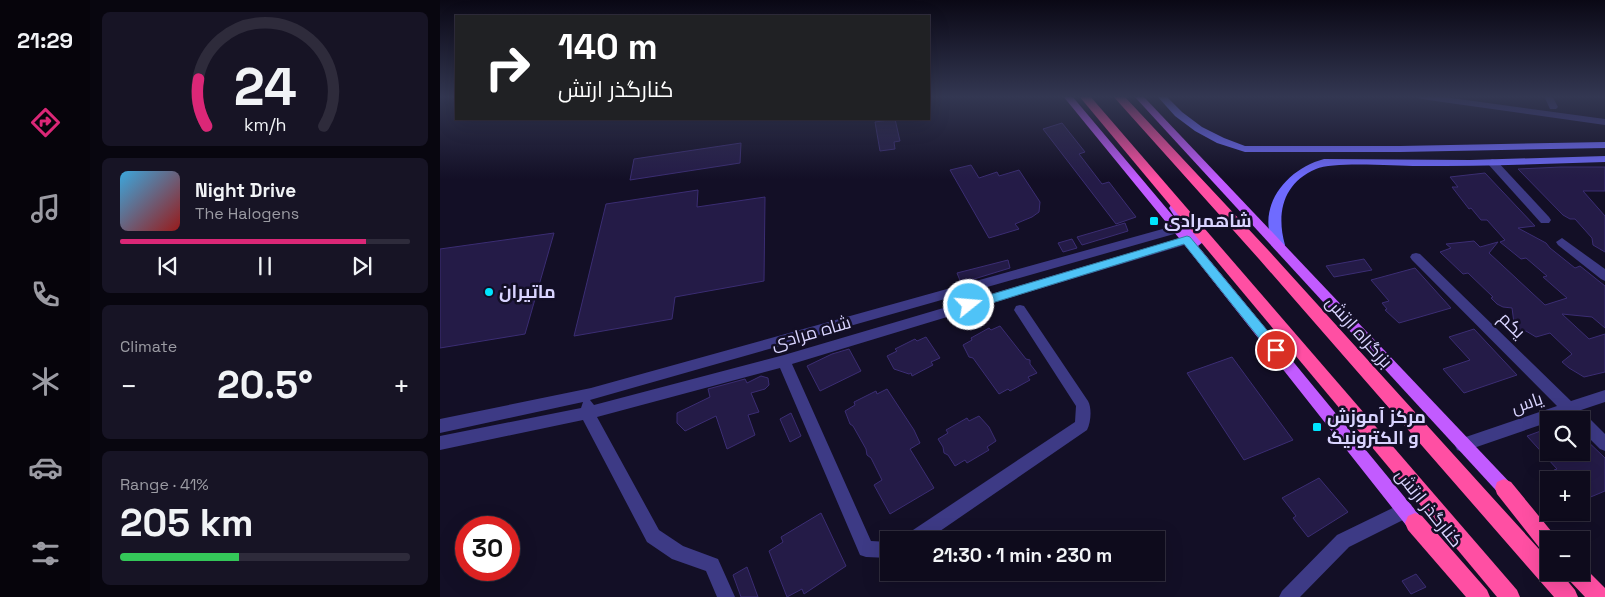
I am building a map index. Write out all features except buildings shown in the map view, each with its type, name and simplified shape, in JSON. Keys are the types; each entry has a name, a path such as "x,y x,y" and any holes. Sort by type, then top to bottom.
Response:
{"highway":[{"path":"1108,124 1510,597"},
{"name":"بزرگراه ارتش","path":"1144,124 1264,255 1568,597"},
{"path":"1504,488 1540,533"},
{"path":"1410,516 1475,594"},
{"path":"1584,581 1599,597"}],"main road":[{"name":"کنارگذر ارتش","path":"1090,124 1187,240 1410,516"},
{"path":"1164,124 1545,531"},
{"path":"1191,124 1227,143 1245,148 1400,149 1605,145"},
{"path":"1400,149 1406,163"},
{"path":"1279,245 1275,226 1276,208 1284,187 1297,174 1324,162 1406,163 1605,159"},
{"path":"1162,187 1226,288"},
{"path":"1590,577 1605,593"}],"street":[{"path":"1492,162 1545,220"},
{"name":"شاه مرادی","path":"440,426 591,394 1177,229"},
{"name":"شاه مرادی","path":"440,443 587,413 784,361 1187,240"},
{"path":"1562,242 1605,276"},
{"name":"یکم","path":"1416,256 1572,411"},
{"path":"926,531 1082,424 1083,405 1020,310"},
{"path":"784,361 866,549 880,550"},
{"path":"591,394 587,413 654,536 678,554 712,565 726,597"},
{"name":"یاس","path":"1462,444 1605,396"},
{"path":"474,436 479,418"},
{"name":"یکم","path":"1590,429 1605,444"},
{"path":"1288,597 1343,541 1410,516"}],"place":[{"name":"شاهمرادی","path":"1154,221"},
{"name":"ماتیران","path":"489,292"},
{"name":"مرکز آموزش و الکترونیک","path":"1317,427"}],"route":[{"path":"969,305 1187,240 1276,350"}]}
